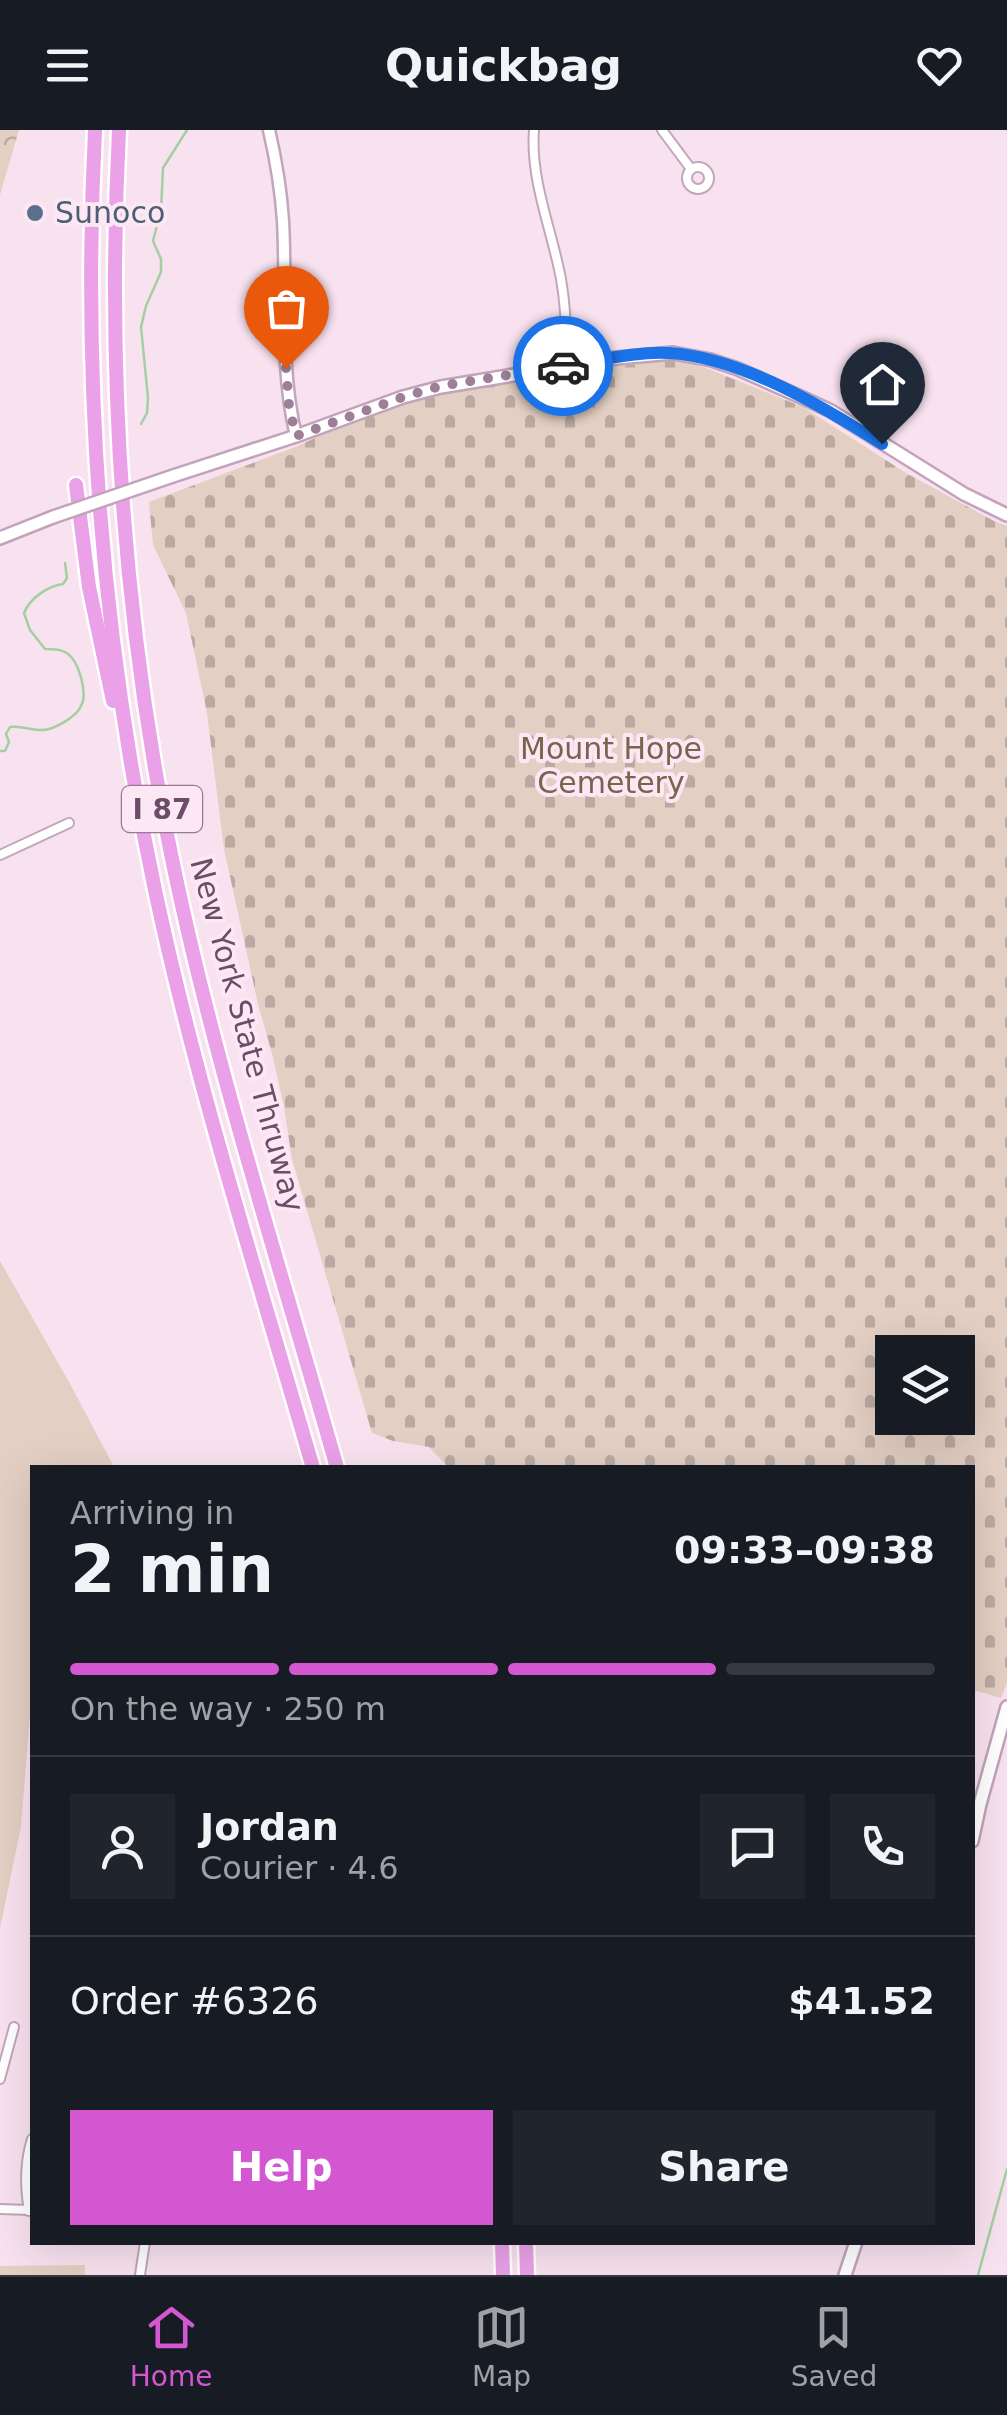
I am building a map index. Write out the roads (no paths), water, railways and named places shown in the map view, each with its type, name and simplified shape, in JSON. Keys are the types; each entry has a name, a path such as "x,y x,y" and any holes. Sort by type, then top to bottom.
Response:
{"highway":[{"name":"New York State Thruway","path":"96,130 91,266 95,432 112,629 136,792 185,1018 312,1465"},
{"name":"New York State Thruway","path":"119,130 115,250 118,430 128,562 151,742 205,1002 336,1465"},
{"path":"76,485 98,635 136,792"},
{"path":"502,2245 504,2275"},
{"path":"526,2245 527,2275"}],"main road":[{"path":"0,538 441,386 660,353 712,360 738,369 830,412 964,494 1007,515"},
{"path":"975,1828 1007,1706"},
{"path":"845,2275 855,2245"}],"street":[{"path":"268,130 281,195 286,368 296,436"},
{"path":"534,130 536,172 567,319 566,366"},
{"path":"662,130 691,169"},
{"path":"0,854 69,824"},
{"path":"0,2079 14,2027"},
{"path":"30,2146 26,2196 30,2207"},
{"path":"0,2209 30,2210"},
{"path":"140,2275 145,2245"}],"waterway":[{"path":"141,424 148,398 141,327 161,272 161,259 153,241 161,210 163,168 187,130"},
{"path":"0,751 5,751 9,742 6,734 10,727 53,728 76,713 83,701 81,678 72,658 63,651 45,649 30,630 24,613 40,594 63,584 67,578 65,563"},
{"path":"978,2275 1007,2169"}],"place":[{"name":"Sunoco","path":"35,213"}],"park label":[{"name":"Mount Hope Cemetery","path":"611,766"}]}
